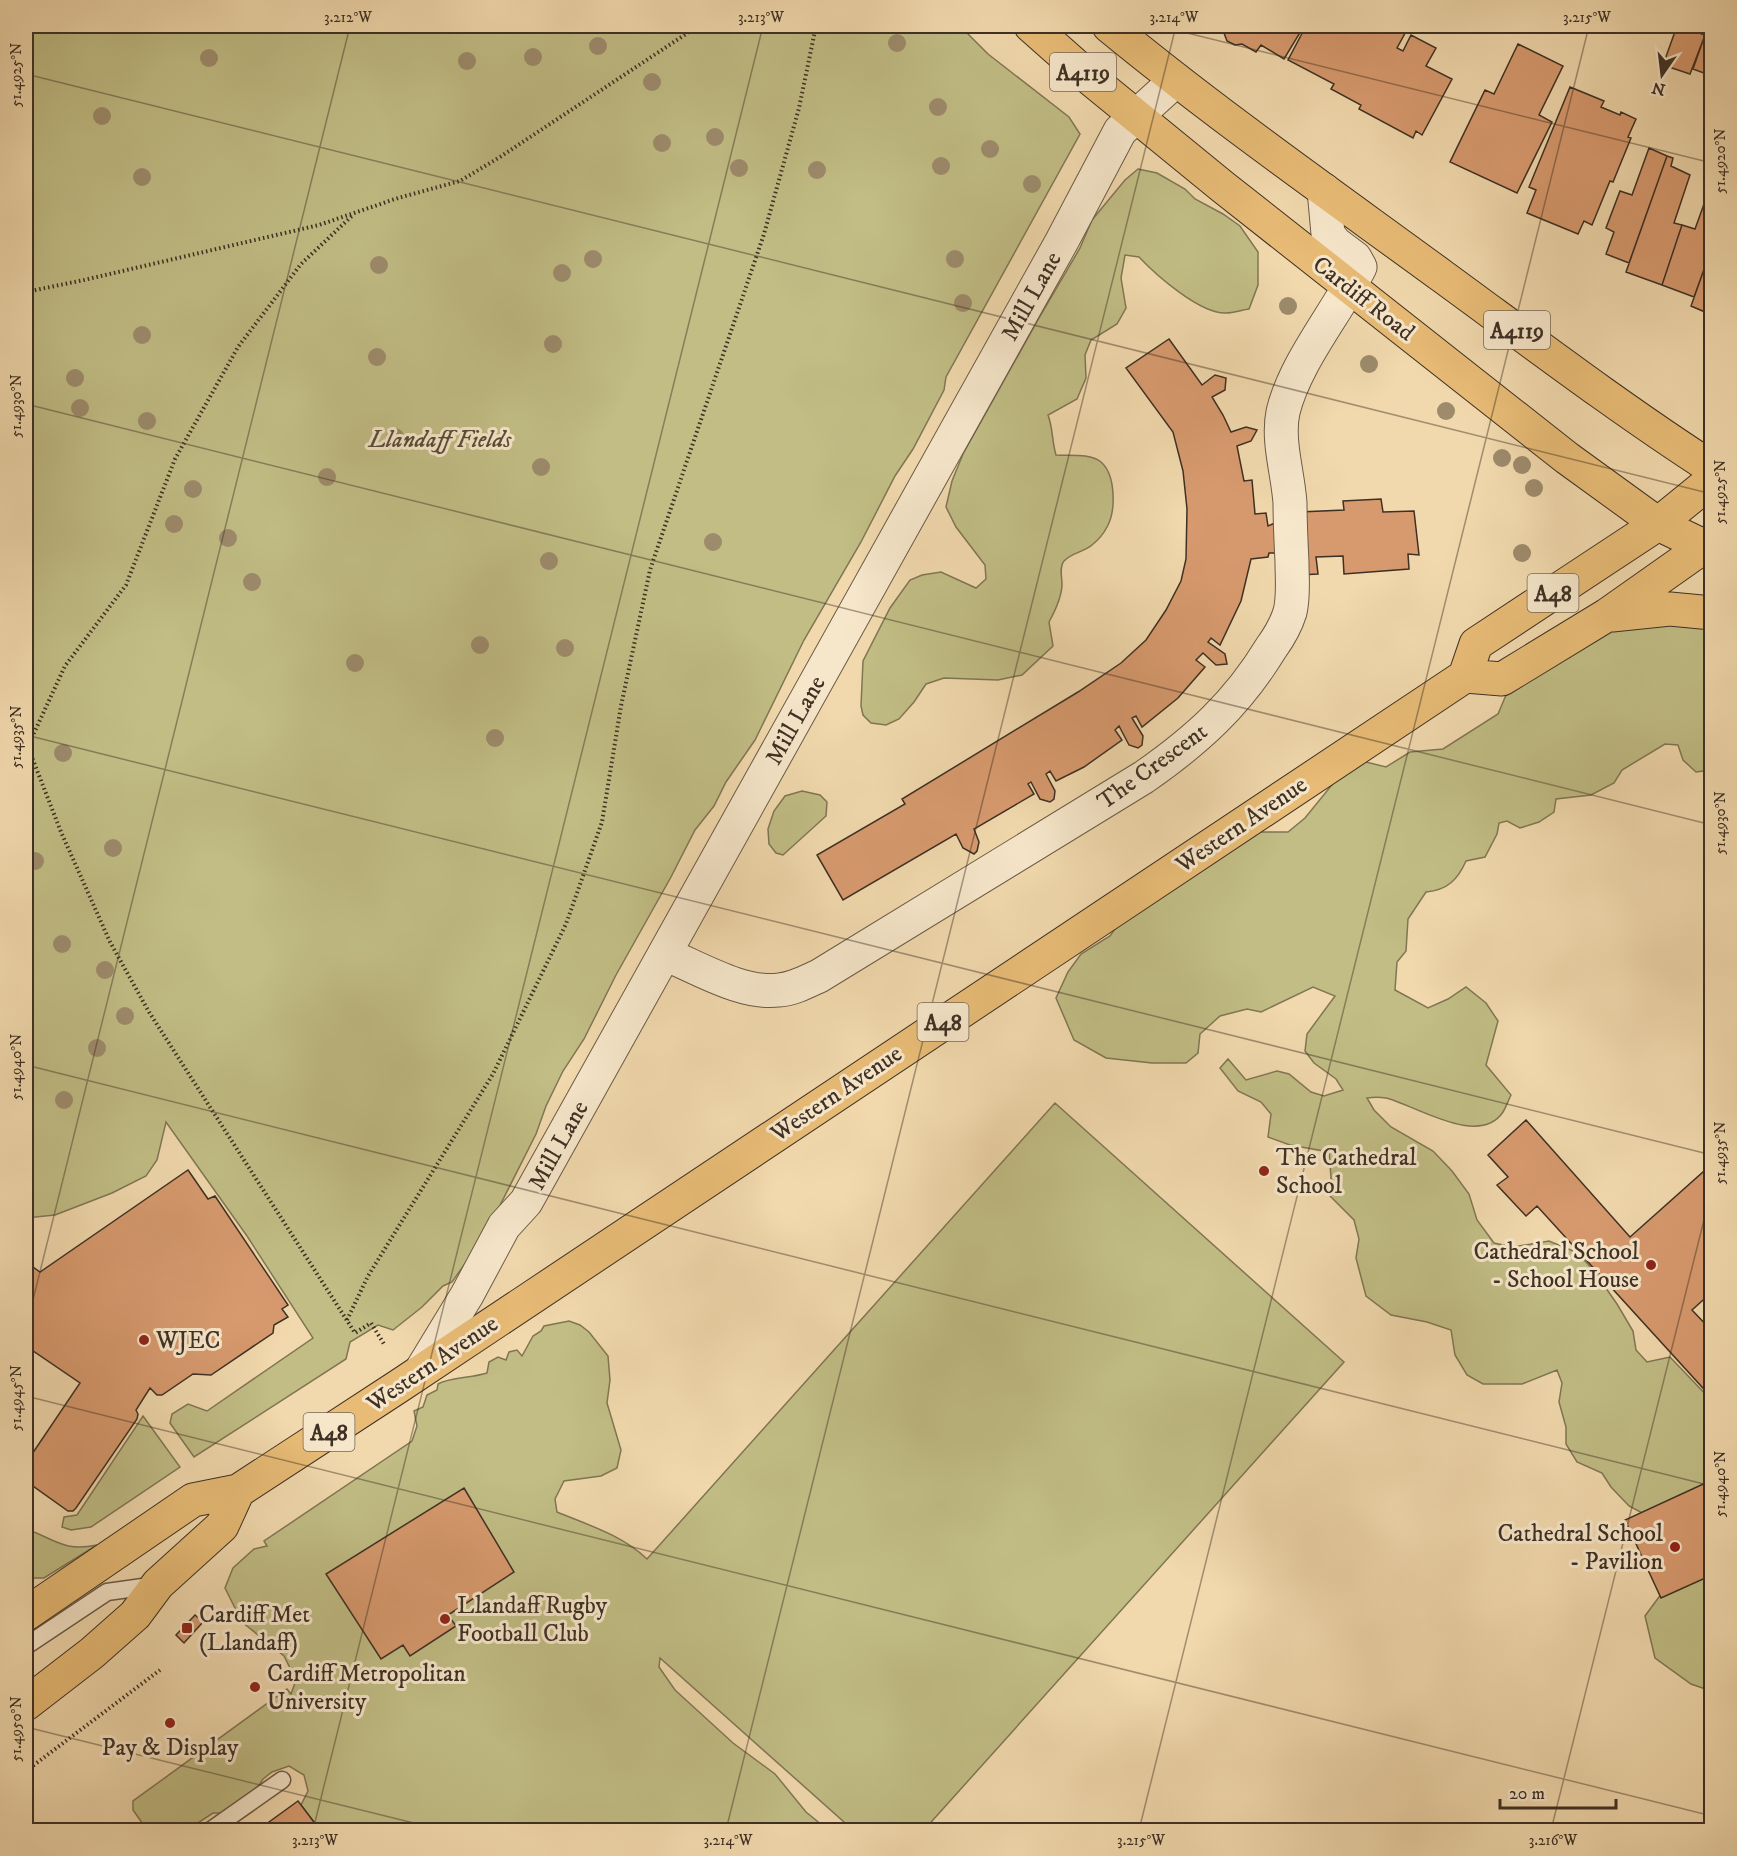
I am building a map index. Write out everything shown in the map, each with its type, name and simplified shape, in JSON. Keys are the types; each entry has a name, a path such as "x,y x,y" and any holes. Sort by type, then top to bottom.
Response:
{"main road":[{"name":"Cardiff Road","path":"1032,26 1137,117 1567,458 1658,524 1709,546"},
{"name":"A4119","path":"1109,26 1176,80 1324,190 1639,419 1712,468"},
{"name":"A48","path":"1709,546 1607,615 1502,679 1465,676 1476,644 1658,524 1712,480"},
{"path":"1607,615 1670,609 1712,613"},
{"name":"Western Avenue","path":"26,1614 193,1500 238,1491 1465,676"},
{"path":"26,1704 92,1653 135,1615 158,1584 222,1526 238,1491"}],"street":[{"name":"Mill Lane","path":"422,1369 467,1295 504,1226 526,1202 1062,241 1119,131 1176,80"},
{"name":"The Crescent","path":"665,954 741,987 756,991 780,990 819,976 1144,777 1183,749 1236,698 1261,665 1284,628 1290,611 1293,581 1289,492 1281,433 1283,413 1301,368 1360,267 1355,258 1335,243 1328,234 1324,190"}],"lane":[{"path":"26,1646 107,1592 158,1584"},
{"path":"26,1593 57,1593"},
{"path":"211,1830 282,1780"}],"path":[{"path":"26,292 319,225 398,198 460,181 500,158 698,26"},
{"path":"347,1320 368,1276 493,1074 566,924 602,822 621,706 650,570 764,234 799,108 816,26"},
{"path":"356,213 301,264 238,347 175,459 126,585 65,666 26,744 61,832 110,942 143,1002 355,1333 370,1323 384,1344"},
{"path":"26,1772 160,1670"}],"green space":[{"name":"Llandaff Fields","path":"26,26 960,26 988,54 1069,117 1080,134 946,377 944,390 913,449 895,476 861,542 804,640 755,740 726,782 714,806 695,830 584,1039 563,1071 546,1106 536,1134 484,1237 452,1282 443,1286 422,1307 393,1330 378,1325 350,1342 346,1359 194,1457 170,1423 172,1414 188,1404 207,1411 313,1338 247,1236 166,1122 157,1160 146,1176 112,1193 55,1215 26,1218"},
{"path":"1138,169 1157,173 1240,226 1258,252 1258,285 1249,309 1232,313 1215,312 1179,292 1139,257 1125,255 1121,278 1126,308 1117,324 1091,340 1085,355 1086,378 1077,399 1048,415 1056,455 1085,456 1101,462 1110,475 1113,493 1112,512 1104,532 1092,545 1070,556 1062,563 1061,594 1049,622 1053,646 1022,675 998,680 944,678 926,684 899,719 886,725 871,723 863,715 861,706 863,661 890,608 910,580 922,575 941,572 976,588 986,579 985,565 956,527 946,507 952,481 963,454 1080,248 1092,220 1125,180"},
{"path":"1711,617 1711,770 1696,772 1683,760 1678,745 1665,744 1622,770 1614,783 1591,795 1556,799 1554,812 1539,822 1520,828 1507,821 1499,823 1497,834 1485,857 1466,861 1459,873 1446,886 1426,892 1408,919 1406,951 1397,962 1395,990 1428,1008 1466,987 1486,1003 1498,1021 1486,1065 1511,1095 1503,1112 1492,1122 1479,1126 1463,1125 1446,1121 1386,1098 1367,1098 1374,1110 1391,1127 1433,1151 1452,1171 1469,1194 1477,1220 1494,1243 1513,1247 1549,1241 1578,1253 1617,1304 1633,1331 1636,1350 1647,1362 1670,1357 1711,1400 1711,1496 1644,1514 1629,1506 1611,1487 1602,1473 1577,1462 1566,1444 1566,1427 1559,1402 1562,1383 1557,1370 1522,1384 1483,1384 1467,1375 1455,1355 1451,1330 1427,1322 1391,1315 1366,1296 1356,1258 1359,1239 1354,1220 1330,1196 1329,1152 1290,1145 1268,1137 1271,1114 1261,1102 1238,1091 1220,1068 1228,1059 1246,1080 1277,1071 1289,1074 1311,1092 1324,1096 1343,1090 1336,1079 1314,1063 1305,1051 1307,1034 1335,996 1313,987 1261,1012 1247,1009 1220,1016 1200,1034 1198,1053 1186,1063 1152,1063 1106,1058 1074,1040 1056,998 1068,972 1081,954 1110,936 1127,912 1251,832 1288,832 1305,818 1335,781 1362,761 1386,767 1410,752 1443,749 1498,714 1512,681 1573,626"},
{"path":"802,791 820,795 827,802 826,816 783,855 776,853 769,844 768,829 774,811 785,796"},
{"path":"1055,1103 1344,1362 924,1830 853,1830 660,1658 659,1667 675,1690 733,1743 775,1774 806,1812 828,1830 320,1830 301,1805 308,1791 304,1775 289,1766 272,1772 263,1779 251,1798 229,1813 213,1813 187,1830 147,1830 133,1810 133,1801 287,1689 291,1694 296,1680 284,1656 242,1622 225,1588 233,1568 254,1549 267,1546 264,1541 412,1441 417,1426 414,1411 423,1407 427,1395 437,1390 438,1384 487,1373 489,1362 498,1357 506,1360 509,1352 517,1350 522,1356 533,1336 544,1326 569,1321 589,1332 608,1356 610,1380 607,1403 621,1450 617,1468 601,1476 564,1481 555,1499 557,1512 616,1537 647,1559"},
{"path":"143,1416 180,1467 91,1527 71,1530 62,1527 64,1517 77,1515"},
{"path":"26,1529 67,1546 97,1545 44,1578 26,1578"},
{"path":"1711,1559 1711,1691 1691,1684 1655,1658 1645,1616 1670,1582"}],"building":[{"path":"1228,26 1304,26 1284,59 1261,45 1256,52 1242,44 1235,45 1227,41 1224,33"},
{"path":"1306,26 1409,26 1397,48 1403,51 1411,35 1436,48 1426,66 1452,79 1422,135 1416,131 1413,138 1359,109 1361,105 1331,89 1334,84 1288,60"},
{"path":"1677,26 1705,35 1690,74 1663,65"},
{"path":"1705,35 1712,37 1712,76 1693,69"},
{"path":"1518,44 1563,66 1539,115 1552,122 1517,193 1450,162 1485,90 1494,94"},
{"path":"1570,87 1604,101 1601,107 1636,119 1628,137 1631,138 1613,182 1610,181 1592,225 1584,221 1578,234 1527,213 1536,190 1529,187"},
{"path":"1649,148 1667,156 1629,263 1606,254 1614,232 1606,228 1620,191 1632,195"},
{"path":"1667,156 1673,158 1671,166 1690,175 1674,223 1682,225 1662,285 1626,272"},
{"path":"1712,182 1712,247 1694,297 1662,285 1682,225 1695,229"},
{"path":"1712,247 1712,315 1691,306"},
{"path":"1169,339 1202,385 1215,375 1226,378 1225,390 1212,397 1231,432 1246,427 1257,430 1251,441 1237,446 1244,481 1252,480 1255,514 1266,513 1268,526 1277,522 1277,513 1344,510 1343,501 1381,499 1383,512 1414,511 1419,555 1408,554 1409,569 1344,574 1343,556 1316,557 1318,574 1279,576 1279,553 1269,553 1268,557 1251,559 1241,601 1220,645 1211,638 1208,642 1225,654 1227,664 1216,665 1203,653 1196,660 1205,667 1178,698 1142,727 1136,716 1132,718 1143,736 1142,745 1138,748 1129,745 1119,726 1115,730 1122,740 1084,767 1056,781 1050,771 1046,774 1055,791 1054,799 1050,802 1040,799 1031,782 1028,784 1034,794 974,829 979,842 974,854 963,848 956,834 843,900 817,855 905,804 902,799 1078,692 1121,663 1146,640 1166,610 1181,581 1186,559 1187,509 1183,471 1173,432 1126,368"},
{"name":"Cathedral School - School House","path":"1526,1120 1630,1237 1712,1164 1712,1292 1692,1310 1712,1331 1712,1398 1537,1206 1526,1216 1497,1185 1508,1177 1488,1155"},
{"name":"WJEC","path":"188,1170 208,1199 215,1196 288,1305 282,1309 288,1317 274,1325 273,1333 211,1375 193,1374 162,1395 157,1395 150,1388 136,1410 137,1419 76,1508 68,1511 26,1481 26,1463 80,1383 26,1346 26,1262 40,1272"},
{"name":"Cathedral School - Pavilion","path":"1712,1480 1712,1575 1661,1598 1625,1520"},
{"path":"464,1488 514,1572 448,1615 456,1626 410,1656 403,1645 381,1659 326,1574"},
{"path":"195,1615 203,1622 184,1643 176,1635"},
{"path":"298,1801 320,1830 258,1830"}],"place":[{"name":"The Cathedral School","path":"1264,1171"},
{"name":"Cathedral School - School House","path":"1651,1265"},
{"name":"WJEC","path":"144,1340"},
{"name":"Cathedral School - Pavilion","path":"1675,1547"},
{"name":"Llandaff Rugby Football Club","path":"445,1619"},
{"name":"Cardiff Met (Llandaff)","path":"187,1628"},
{"name":"Cardiff Metropolitan University","path":"255,1687"},
{"name":"Pay & Display","path":"170,1723"}]}
